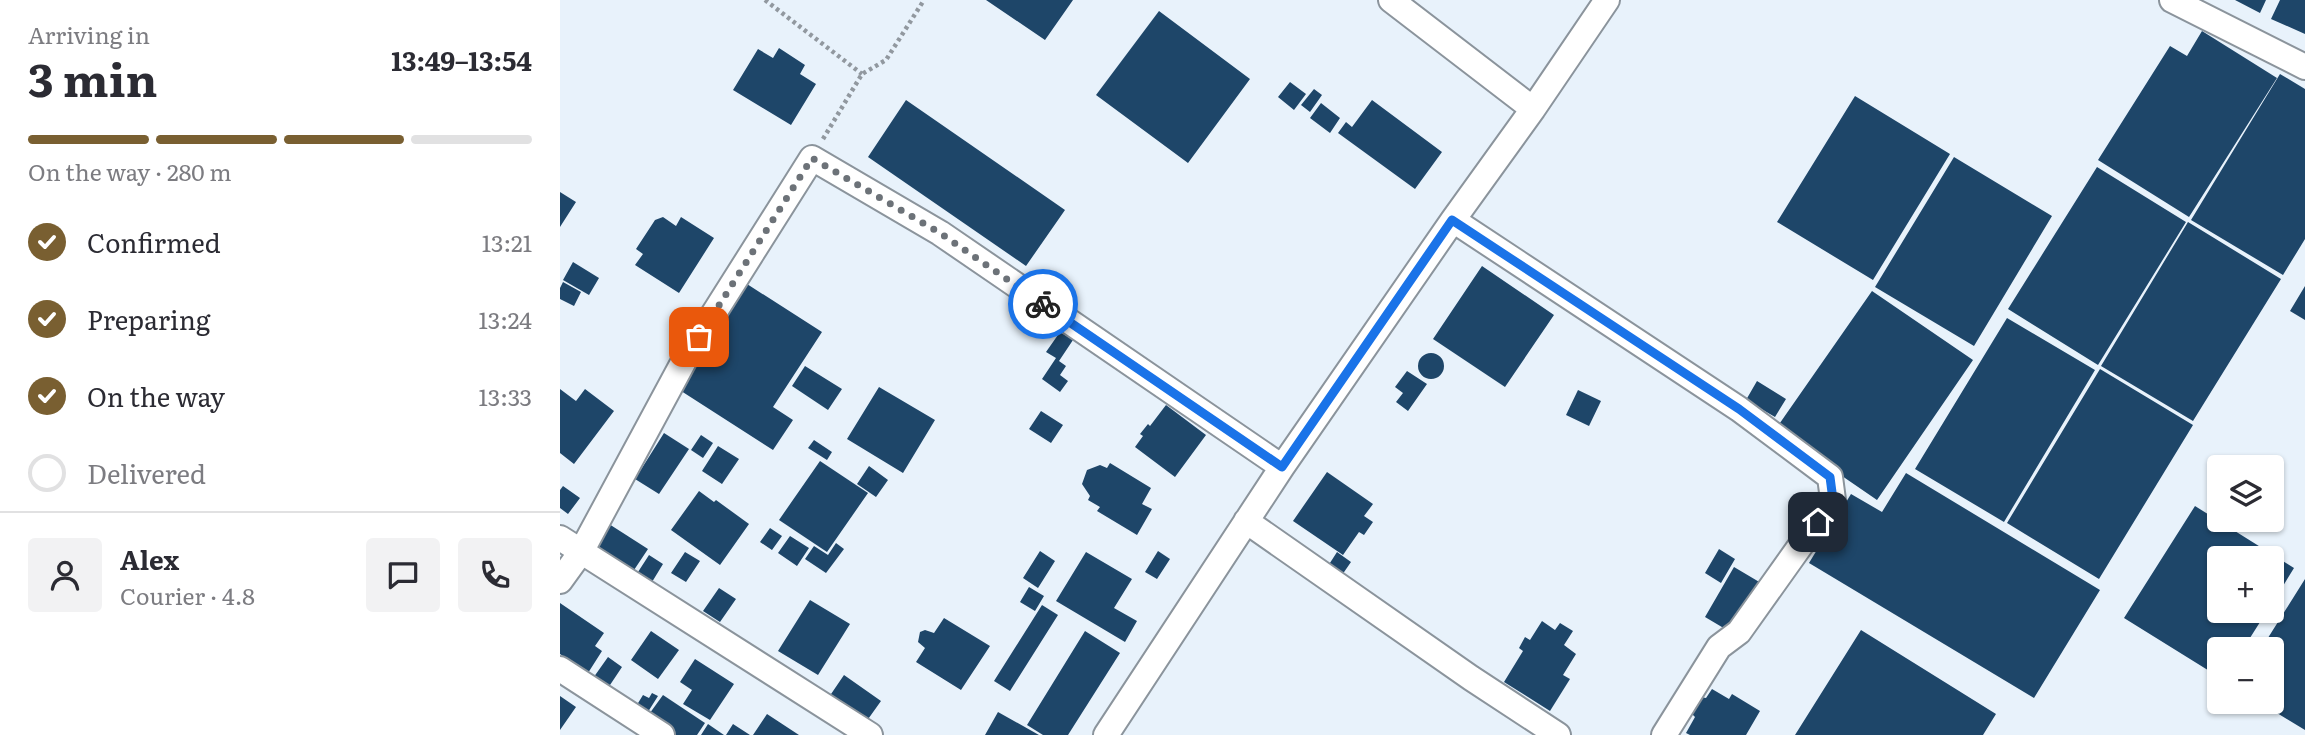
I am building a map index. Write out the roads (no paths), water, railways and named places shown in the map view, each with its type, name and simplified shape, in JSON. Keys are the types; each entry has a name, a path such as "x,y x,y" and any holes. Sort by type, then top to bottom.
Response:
{"street":[{"path":"1391,0 1533,109"},
{"path":"1106,735 1282,467 1607,0"},
{"path":"2172,0 2305,67"},
{"path":"560,581 581,552 685,359 812,158 940,233 1282,467"},
{"path":"1452,220 1739,409 1830,477 1833,500 1739,632 1719,647 1664,735"},
{"path":"1246,521 1471,678 1558,735"},
{"path":"560,538 870,735"},
{"path":"560,668 662,735"}]}
